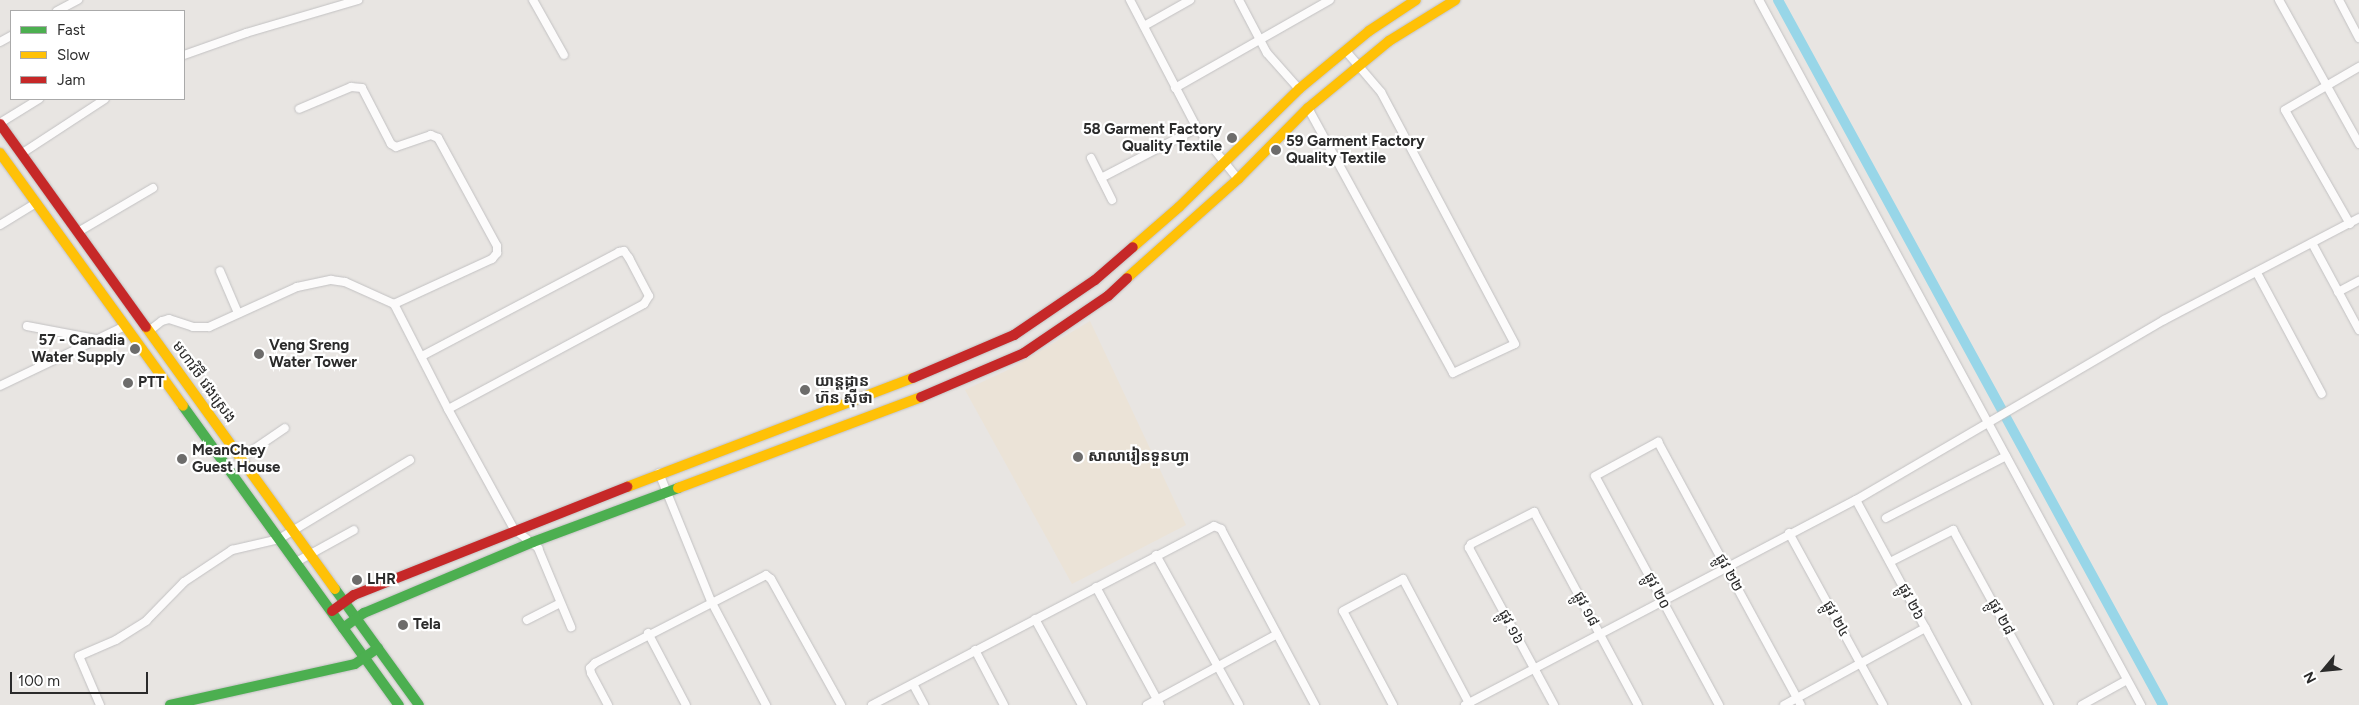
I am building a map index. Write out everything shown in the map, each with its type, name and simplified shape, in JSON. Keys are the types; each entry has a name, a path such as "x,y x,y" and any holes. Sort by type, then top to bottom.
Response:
{"main road":[{"path":"332,611 345,602 514,529 970,356 1054,310 1095,280 1223,164 1299,89 1402,3 1416,0"},
{"path":"344,628 357,618 533,542 979,375 1063,329 1108,296 1238,179 1308,108 1358,66 1389,41 1455,0"},
{"name":"មហាវិថី វេងស្រេង","path":"0,124 419,705"},
{"name":"មហាវិថី វេងស្រេង","path":"0,153 399,705"},
{"path":"1054,310 1063,329"},
{"path":"970,356 979,375"},
{"path":"170,705 355,664 378,648"}],"street":[{"path":"59,10 78,0"},
{"path":"185,55 246,33 358,0"},
{"path":"534,0 564,56"},
{"path":"1130,0 1197,128 1223,164 1238,179"},
{"path":"1144,26 1190,0"},
{"path":"1239,0 1267,53 1299,89"},
{"path":"1175,88 1330,0"},
{"path":"1760,0 1990,422 2006,456 2141,705"},
{"path":"2279,0 2359,144"},
{"path":"2339,0 2359,38"},
{"path":"1308,108 1452,373 1515,344 1381,92 1345,50"},
{"path":"2350,224 2285,110 2359,67"},
{"path":"298,108 351,87 362,88 391,144 396,147 431,135 438,138 497,246 492,259 394,304"},
{"path":"0,124 37,100"},
{"path":"21,154 103,100"},
{"path":"1101,178 1197,128"},
{"path":"1091,158 1112,200"},
{"path":"78,232 153,188"},
{"path":"0,225 36,203"},
{"path":"1393,705 1343,611 1403,579 1468,704 1789,533 1856,500 2164,320 2359,218"},
{"path":"2312,243 2358,328"},
{"path":"422,356 619,252 624,251 644,287 649,300 644,304 448,409"},
{"path":"220,271 238,313"},
{"path":"2257,273 2322,394"},
{"path":"149,331 162,320 169,319 194,327 209,327 297,287 331,280 345,282 394,304 448,409 514,529 533,542 538,548 571,627"},
{"path":"2338,292 2359,281"},
{"path":"27,326 96,339"},
{"path":"0,386 125,326"},
{"path":"241,458 285,428"},
{"name":"ផ្លូវ ២២","path":"1595,476 1658,442 1799,702"},
{"path":"1886,518 2006,456"},
{"path":"100,705 78,656 116,640 146,621 184,582 232,550 279,539 410,460"},
{"path":"659,473 711,601 766,705"},
{"name":"ផ្លូវ ២០","path":"1595,476 1719,705"},
{"name":"ផ្លូវ ២៦","path":"1856,500 1966,705"},
{"name":"ផ្លូវ ១៦","path":"1534,512 1471,544 1469,548 1554,705"},
{"name":"ផ្លូវ ១៨","path":"1534,512 1638,705"},
{"path":"872,705 1096,586 1217,526 1315,705"},
{"path":"296,562 354,530"},
{"name":"ផ្លូវ ២៨","path":"1890,562 1953,530 2049,705"},
{"name":"ផ្លូវ ២៤","path":"1789,533 1883,705"},
{"path":"1156,555 1239,705"},
{"path":"608,705 590,668 648,633 760,576 766,575 771,579 841,705"},
{"path":"1096,586 1159,702"},
{"path":"527,620 560,603"},
{"path":"1035,619 1082,705"},
{"path":"1784,705 1799,702 1860,663 1925,628"},
{"path":"648,633 686,705"},
{"path":"1147,705 1159,702 1277,634"},
{"path":"975,650 1004,705"},
{"path":"2082,705 2127,680"},
{"path":"913,684 924,705"}],"shaded area":[{"name":"សាលារៀនទួនហ្វា","path":"1090,321 1186,525 1072,584 965,390 1010,369"}],"waterway":[{"path":"1778,0 2163,705"}],"traffic: fast":[{"path":"183,406 399,705"},
{"path":"343,628 364,613 533,542 678,488"},
{"path":"335,589 419,705"},
{"path":"170,705 355,664 378,648"}],"traffic: slow":[{"path":"1133,247 1179,207 1299,89 1369,31 1416,0"},
{"path":"1127,278 1238,179 1308,108 1389,41 1455,0"},
{"path":"0,153 183,406"},
{"path":"146,327 335,589"},
{"path":"627,487 913,378"},
{"path":"678,488 921,397"}],"traffic: jam":[{"path":"0,124 146,327"},
{"path":"913,378 1014,335 1095,280 1133,247"},
{"path":"921,397 1024,353 1108,296 1127,278"},
{"path":"332,611 354,595 627,487"}],"place":[{"name":"58 Garment Factory Quality Textile","path":"1232,138"},
{"name":"59 Garment Factory Quality Textile","path":"1276,150"},
{"name":"57 - Canadia Water Supply","path":"135,349"},
{"name":"Veng Sreng Water Tower","path":"259,354"},
{"name":"PTT","path":"128,383"},
{"name":"យាន្ដដ្ឋាន ហ៊ន ស៊ីថា","path":"805,390"},
{"name":"សាលារៀនទួនហ្វា","path":"1078,457"},
{"name":"MeanChey Guest House","path":"182,459"},
{"name":"LHR","path":"357,580"},
{"name":"Tela","path":"403,625"}]}
